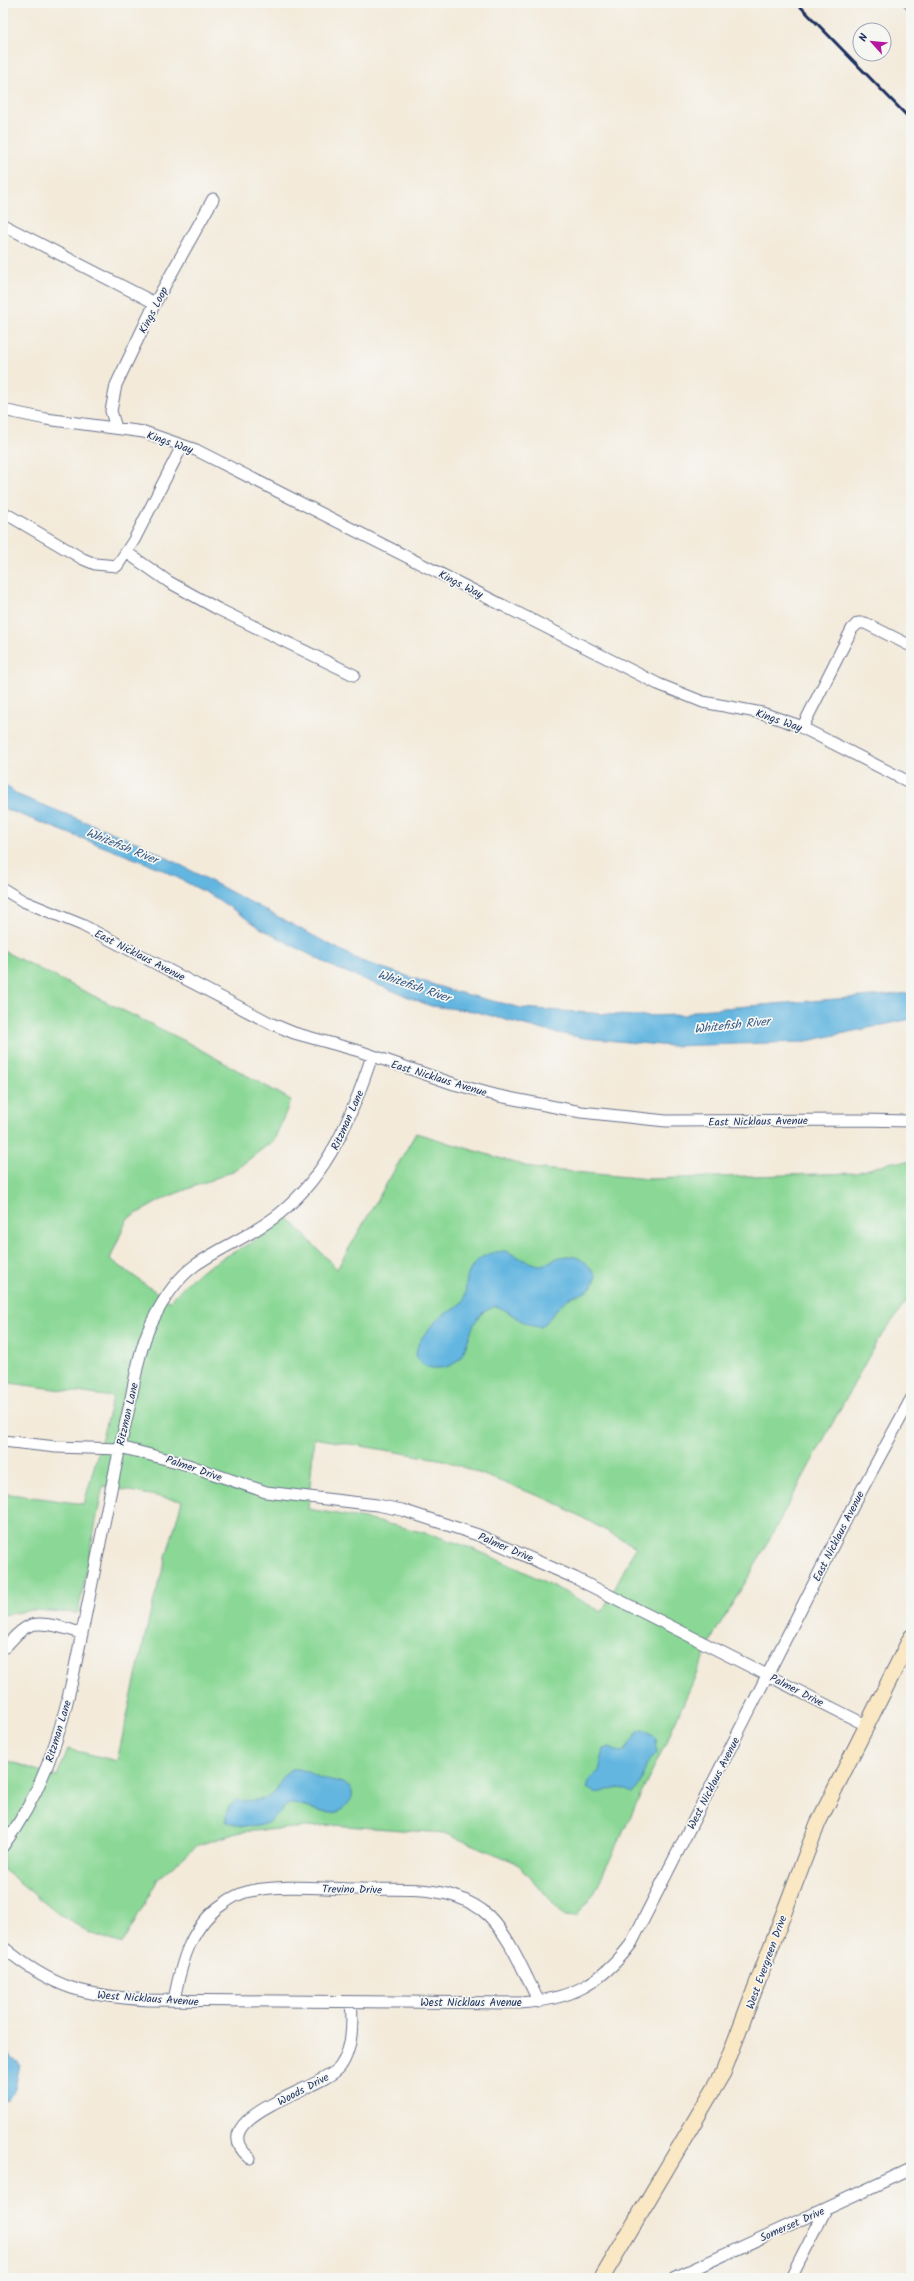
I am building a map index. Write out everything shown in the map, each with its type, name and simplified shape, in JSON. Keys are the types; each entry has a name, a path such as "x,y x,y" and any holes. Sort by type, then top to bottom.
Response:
{"street":[{"name":"Kings Loop","path":"116,428 111,411 113,394 155,304 213,199"},
{"path":"3,225 155,304"},
{"name":"Kings Way","path":"3,410 46,419 116,428 158,436 196,450 658,684 703,702 762,712 802,728 911,783"},
{"path":"3,512 95,564 117,566 126,552 182,446"},
{"path":"126,552 183,590 354,675"},
{"path":"802,728 852,629 858,622 865,623 911,646"},
{"name":"East Nicklaus Avenue","path":"3,889 23,901 82,925 270,1023 294,1033 372,1056 454,1084 499,1096 617,1117 717,1122 860,1120 911,1121"},
{"name":"Ritzman Lane","path":"3,1846 26,1811 52,1756 66,1709 140,1359 150,1327 159,1307 178,1281 193,1267 278,1215 312,1182 329,1158 344,1131 372,1056"},
{"name":"East Nicklaus Avenue","path":"767,1674 911,1399"},
{"name":"Palmer Drive","path":"3,1441 56,1447 120,1448 185,1464 266,1492 377,1505 402,1510 446,1523 515,1550 575,1578 866,1725"},
{"path":"5,1647 19,1632 31,1625 46,1625 72,1630 82,1634"},
{"name":"West Evergreen Drive","path":"602,2278 723,2073 818,1823 911,1637"},
{"name":"West Nicklaus Avenue","path":"3,1947 38,1974 69,1988 112,1998 351,2002 539,2002 573,1993 590,1984 614,1964 631,1944 767,1674"},
{"name":"Trevino Drive","path":"174,2000 180,1965 187,1949 202,1923 216,1909 232,1898 249,1892 266,1889 312,1888 423,1891 447,1894 465,1900 489,1916 501,1930 539,2002"},
{"name":"Woods Drive","path":"250,2158 239,2146 237,2141 238,2132 245,2121 257,2113 327,2078 343,2062 351,2037 353,2021 351,2002"},
{"name":"Somerset Drive","path":"674,2278 911,2169"},
{"path":"791,2278 826,2209"}],"green space":[{"path":"3,951 185,1041 291,1100 274,1140 234,1171 167,1197 127,1219 110,1259 170,1302 180,1290 202,1271 265,1234 287,1217 337,1269 416,1133 532,1168 648,1179 856,1173 892,1162 911,1162 911,1295 875,1345 751,1573 714,1634 668,1738 593,1895 576,1917 565,1916 517,1863 444,1833 332,1825 240,1832 198,1845 158,1879 122,1944 90,1933 57,1913 3,1869 3,1759 57,1777 68,1749 117,1761 150,1614 182,1501 103,1486 78,1613 32,1610 3,1615 3,1493 84,1504 113,1397 3,1382","holes":["314,1438 444,1460 552,1501 636,1547 602,1612 500,1560 458,1543 388,1524 308,1509"]}],"water":[{"name":"Whitefish River","path":"3,783 18,795 141,844 361,961 453,991 521,1008 632,1016 685,1015 699,1010 911,993 911,1019 802,1042 671,1046 584,1038 547,1031 473,1011 431,1006 333,967 262,929 216,898 159,868 3,808"},
{"path":"505,1251 540,1265 562,1257 574,1257 584,1262 596,1277 587,1291 565,1301 541,1327 529,1325 496,1306 482,1313 473,1327 464,1351 460,1358 454,1363 446,1367 435,1368 428,1367 420,1362 417,1356 417,1349 424,1334 444,1314 458,1307 462,1303 464,1300 467,1279 472,1266 486,1255"},
{"path":"644,1729 656,1738 657,1753 647,1764 640,1784 637,1788 632,1793 620,1788 597,1792 587,1788 590,1779 599,1771 604,1749 610,1747 620,1752 625,1751 638,1731"},
{"path":"291,1769 300,1769 317,1777 346,1784 352,1791 351,1800 341,1810 335,1813 320,1812 292,1803 285,1807 267,1823 252,1827 241,1826 226,1821 227,1812 234,1802 237,1800 259,1800 270,1796 277,1789 284,1775"},
{"path":"3,2049 20,2064 15,2089 7,2101 3,2099"}],"railway":[{"path":"797,3 911,120"}]}
